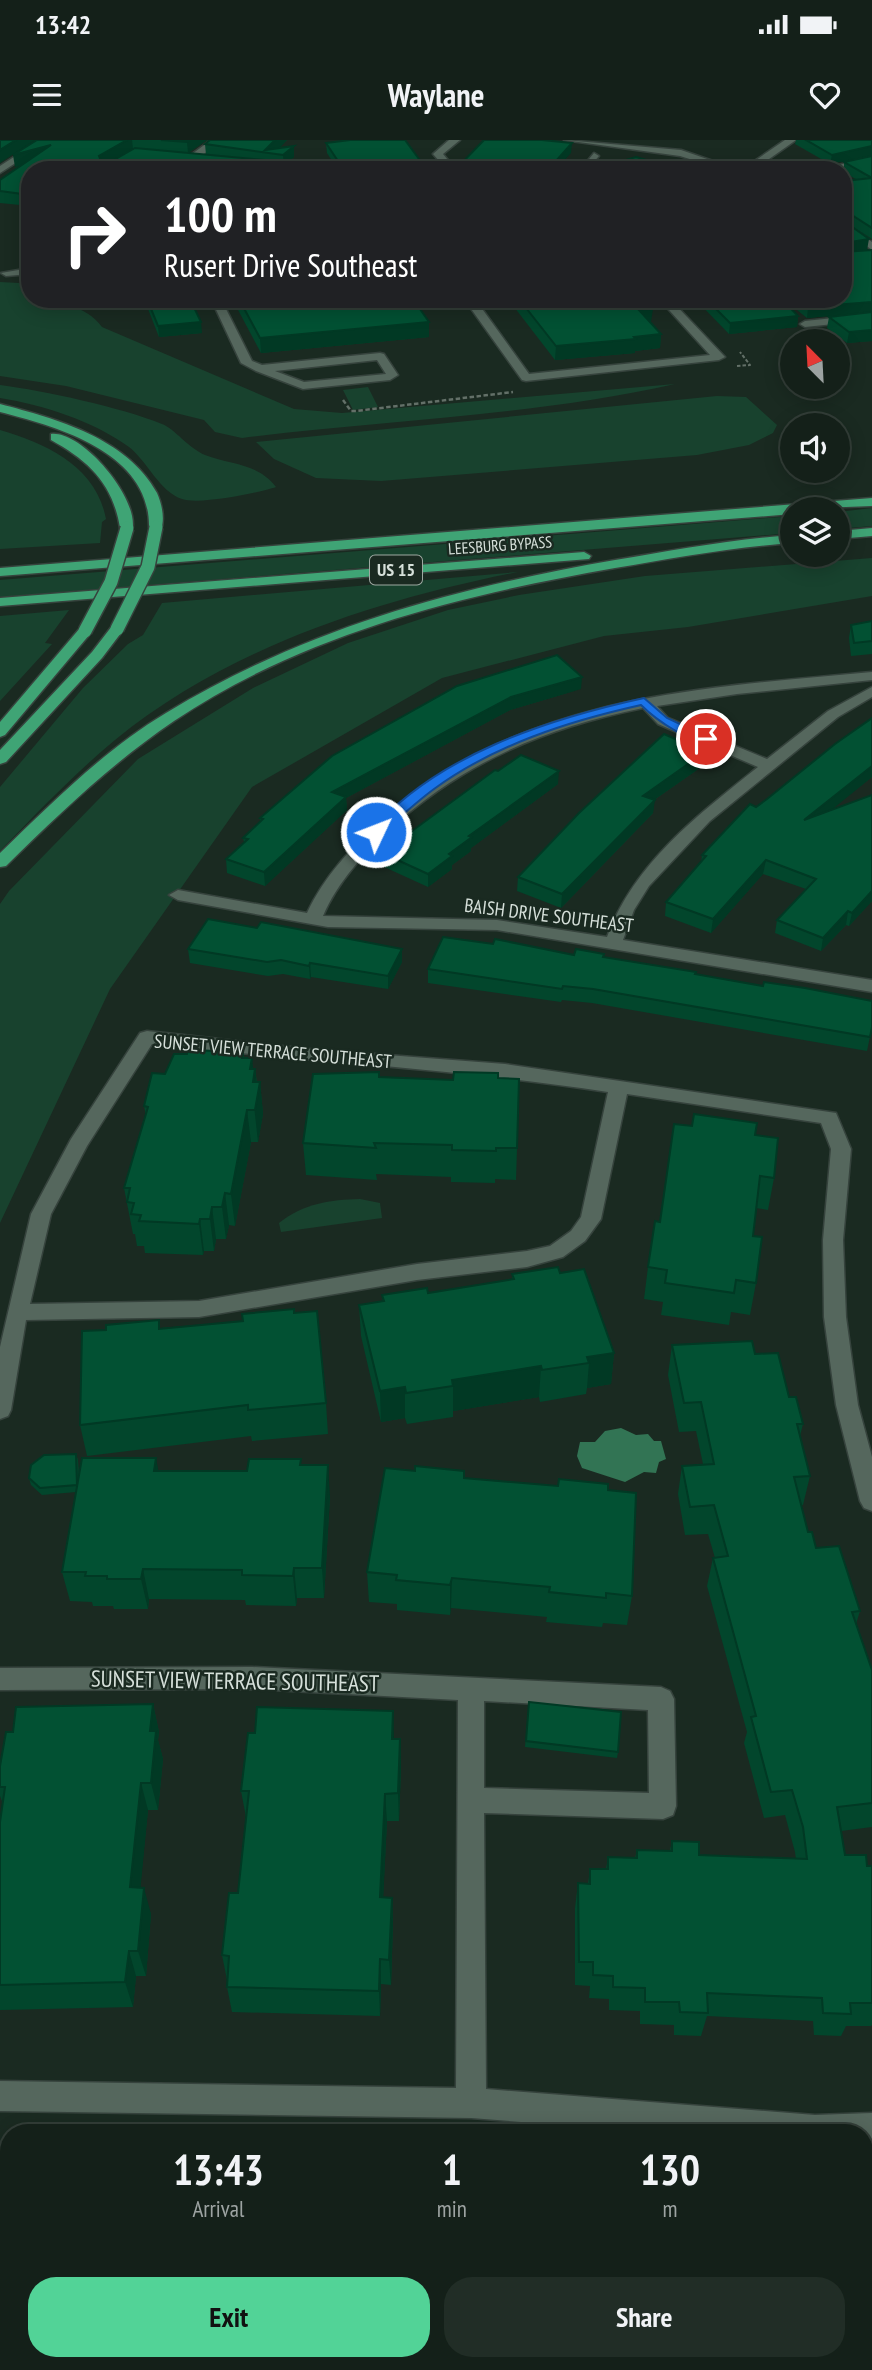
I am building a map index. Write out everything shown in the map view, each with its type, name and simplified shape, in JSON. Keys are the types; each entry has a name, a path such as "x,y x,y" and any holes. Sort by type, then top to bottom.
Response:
{"highway":[{"path":"0,408 55,423 118,458 136,472 149,490 155,502 156,527 155,551 145,578 117,629 97,656 0,759"},
{"path":"0,418 54,436 89,457 114,482 121,497 128,528 111,582 85,631 0,732"},
{"path":"850,504 872,502"},
{"name":"LEESBURG BYPASS","path":"0,572 780,511"},
{"path":"850,534 872,532"},
{"name":"LEESBURG BYPASS","path":"0,602 780,540"},
{"path":"0,862 74,788 145,731 223,683 307,644 396,612 500,584 602,565 765,541"}],"street":[{"path":"0,170 46,140"},
{"path":"191,159 217,140"},
{"path":"444,161 438,154 455,140"},
{"path":"607,158 581,154 575,148 576,140 681,153 706,161"},
{"path":"760,161 791,140"},
{"path":"681,153 690,147"},
{"path":"589,161 594,156"},
{"path":"178,158 210,161"},
{"path":"852,164 872,160"},
{"path":"852,231 872,247"},
{"path":"6,273 21,272"},
{"path":"220,308 247,363 260,369 303,386 392,375 380,356 260,369"},
{"path":"475,308 526,378 719,357 673,308"},
{"path":"804,324 872,317"},
{"path":"312,920 332,879 395,813 430,786 513,740 568,720 644,701 872,676"},
{"path":"613,944 625,909 642,883 704,818 833,714 872,691"},
{"path":"644,701 663,721 770,766"},
{"name":"BAISH DRIVE SOUTHEAST","path":"178,895 312,920 498,925 872,985"},
{"name":"SUNSET VIEW TERRACE SOUTHEAST","path":"0,1410 17,1312 41,1214 78,1144 147,1037 309,1055 505,1070 829,1118 841,1149 833,1240 835,1317 847,1405 864,1438 872,1501"},
{"path":"17,1312 199,1309 417,1272 527,1259 556,1252 578,1236 591,1219 620,1085"},
{"name":"SUNSET VIEW TERRACE SOUTHEAST","path":"0,1679 252,1678 471,1687 661,1699 663,1806 473,1800"},
{"path":"471,1687 471,2103"},
{"path":"0,2096 471,2103 739,2124"}],"shaded area":[{"path":"0,282 21,284 21,308 77,308 102,327 294,409 342,413 675,384 622,395 514,410 242,438 215,432 204,420 66,386 0,376"},
{"path":"0,385 82,400 162,424 199,452 261,473 276,487 215,499 182,499 167,490 136,453 115,438 68,415 0,398"},
{"path":"368,387 378,407 353,410 343,390"},
{"path":"717,396 746,397 777,425 773,433 749,445 697,455 381,481 316,478 274,459 256,442"},
{"path":"0,430 52,450 80,471 101,501 106,519 102,522 100,543 0,549"},
{"path":"872,508 872,526 850,528 850,511"},
{"path":"780,517 780,534 0,597 0,580"},
{"path":"872,558 872,596 688,627 604,636 442,678 252,787 110,989 0,1223 0,904 9,891 138,759 253,688 348,643 448,610 519,595 645,576 780,565 850,567 850,560"},
{"path":"518,572 465,583 359,613 255,653 206,678 159,707 115,740 70,780 0,851 0,787 83,688 128,644 143,635 162,603"},
{"path":"69,610 45,643 52,644 0,701 0,616"},
{"path":"360,1199 380,1203 382,1218 281,1232 279,1223 298,1211 328,1202"},
{"path":"621,1428 636,1435 648,1434 654,1441 661,1441 666,1459 659,1462 656,1473 644,1472 625,1482 582,1468 577,1456 580,1442 595,1442 605,1431"}],"building":[{"path":"0,140 16,140 0,150"},
{"path":"37,140 127,140 99,156 101,161 28,161 51,145 13,155"},
{"path":"210,140 275,140 265,150 294,146 283,155 205,144"},
{"path":"405,140 420,161 338,161 326,143"},
{"path":"484,140 572,143 556,161 464,161"},
{"path":"806,140 872,140 872,146 832,155"},
{"path":"135,148 276,161 112,161"},
{"path":"872,156 872,178 852,167 852,161 849,161"},
{"path":"636,157 650,161 622,161"},
{"path":"21,166 21,194 0,191 0,180"},
{"path":"872,178 872,228 852,215 852,180"},
{"path":"852,227 869,239 852,242"},
{"path":"872,250 872,302 852,304 852,251"},
{"path":"151,308 194,308 201,322 158,326"},
{"path":"244,308 419,308 429,322 260,338"},
{"path":"526,308 652,308 639,310 661,334 634,337 636,339 556,346"},
{"path":"715,308 790,308 798,316 730,323"},
{"path":"872,312 872,330 850,332 850,329 845,329 829,317"},
{"path":"872,621 872,641 854,643 851,625"},
{"path":"557,655 582,677 511,697 332,792 346,797 264,872 226,859 248,839 243,838 263,819 260,818 332,756 457,686"},
{"path":"872,718 872,766 804,820 872,795 872,891 852,913 848,911 823,938 777,920 816,879 766,860 713,919 666,902 706,856 702,855 750,804 756,807"},
{"path":"664,734 705,752 643,796 655,800 562,894 518,877 579,813"},
{"path":"521,755 559,771 469,836 472,837 428,874 382,853 495,770 498,771"},
{"path":"208,919 257,928 261,922 402,949 388,976 310,963 309,966 281,960 267,962 188,949"},
{"path":"443,937 493,944 495,939 574,955 576,949 604,954 603,957 763,986 764,982 872,1001 870,1037 593,989 563,986 562,989 428,969"},
{"path":"188,1050 243,1052 242,1058 252,1058 250,1069 255,1069 253,1082 260,1082 255,1110 247,1110 231,1194 225,1193 222,1207 212,1207 210,1219 200,1219 199,1224 139,1221 141,1215 131,1214 134,1203 127,1202 130,1188 124,1188 148,1107 144,1106 152,1073 165,1074 174,1054 187,1054"},
{"path":"379,1072 379,1077 453,1080 454,1072 498,1073 498,1078 519,1079 517,1148 496,1148 496,1151 452,1150 452,1145 374,1143 376,1148 303,1143 313,1074"},
{"path":"694,1114 757,1123 755,1135 778,1138 774,1178 760,1176 753,1236 762,1237 756,1283 736,1280 734,1293 665,1283 667,1270 648,1267 655,1221 660,1222 674,1124 692,1126"},
{"path":"558,1267 560,1273 584,1269 614,1353 587,1357 589,1363 542,1370 541,1366 452,1380 453,1386 406,1393 405,1387 380,1391 359,1305 384,1301 382,1295 427,1288 428,1293 514,1279 512,1274"},
{"path":"294,1309 294,1313 317,1311 326,1403 248,1410 248,1405 80,1425 82,1331 106,1330 106,1325 159,1320 159,1329 243,1321 242,1314"},
{"path":"752,1341 755,1354 778,1353 789,1397 796,1397 803,1424 797,1424 810,1476 794,1477 808,1532 812,1532 816,1548 839,1546 860,1611 852,1612 872,1670 872,1803 837,1807 845,1855 866,1855 867,1866 872,1866 872,2003 850,2003 851,2014 823,2013 822,1998 707,1993 708,2013 680,2012 679,2002 645,2002 645,1988 613,1987 613,1976 593,1975 593,1962 579,1962 578,1883 590,1884 590,1869 608,1869 608,1857 637,1858 637,1850 672,1851 672,1841 699,1842 699,1855 807,1859 803,1827 792,1790 771,1792 751,1717 756,1716 713,1558 728,1556 714,1505 690,1507 682,1466 714,1464 701,1402 684,1403 672,1345"},
{"path":"76,1454 77,1485 40,1488 29,1478 31,1465 44,1455"},
{"path":"82,1458 156,1458 154,1471 247,1471 249,1459 301,1459 300,1465 328,1465 322,1568 294,1568 293,1576 242,1575 242,1570 143,1569 141,1579 107,1579 107,1576 85,1576 86,1572 62,1572"},
{"path":"415,1466 464,1471 464,1478 558,1486 559,1479 608,1484 608,1490 636,1493 632,1596 606,1593 606,1598 549,1592 550,1587 452,1578 450,1585 396,1580 397,1575 367,1572 385,1468 415,1471"},
{"path":"529,1702 621,1712 618,1752 526,1741"},
{"path":"153,1704 150,1731 156,1731 151,1783 141,1783 130,1887 144,1888 138,1951 129,1951 125,1982 0,1985 0,1822 5,1787 0,1787 0,1766 6,1732 13,1732 16,1707"},
{"path":"257,1707 393,1711 392,1739 400,1739 398,1793 385,1794 380,1897 392,1898 389,1960 380,1959 379,1991 227,1987 229,1956 222,1955 229,1893 238,1893 249,1791 241,1791 248,1733 255,1733"}],"route":[{"path":"376,832 395,813 430,786 464,765 513,740 599,711 644,701 663,721 706,739"}]}
